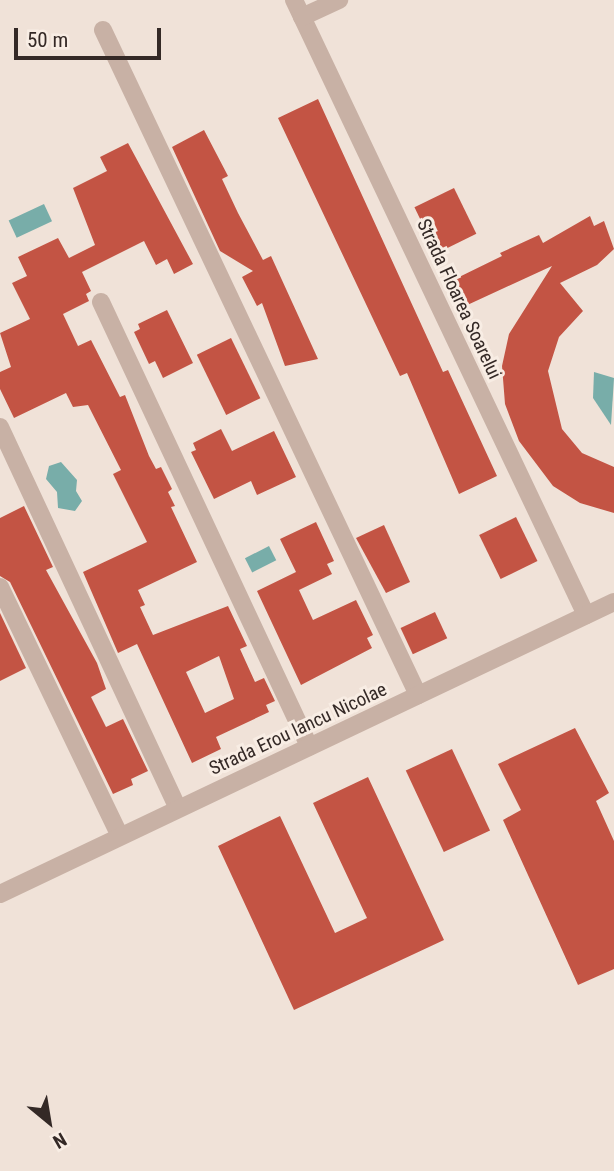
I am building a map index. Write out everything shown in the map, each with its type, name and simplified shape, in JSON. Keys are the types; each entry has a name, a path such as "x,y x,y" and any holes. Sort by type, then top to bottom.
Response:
{"street":[{"name":"Strada Floarea Soarelui","path":"294,0 586,615"},
{"path":"302,17 339,0"},
{"path":"103,30 418,695"},
{"path":"102,302 309,747"},
{"path":"0,427 178,809"},
{"path":"0,587 120,836"},
{"name":"Strada Erou Iancu Nicolae","path":"0,894 614,602"}],"water":[{"path":"44,204 52,221 17,238 9,220"},
{"path":"594,372 614,378 611,425 593,398"},
{"path":"61,462 77,480 76,491 82,501 75,511 58,508 57,492 46,479 49,466"},
{"path":"269,546 276,560 252,573 245,558"}],"building":[{"path":"318,99 443,372 448,370 497,476 459,494 407,373 400,376 278,118"},
{"path":"204,130 228,176 222,179 238,213 263,260 271,256 318,359 285,366 262,303 257,306 242,277 253,271 220,251 172,147"},
{"path":"128,143 193,264 174,274 167,259 156,265 144,241 82,272 91,291 86,294 89,301 63,314 78,346 91,340 120,397 125,395 149,456 156,469 161,467 172,489 168,492 175,506 171,507 197,562 138,590 145,605 140,607 153,635 228,606 247,646 240,649 255,682 264,678 275,701 266,705 269,712 216,737 221,749 192,763 137,644 118,653 83,572 147,542 113,474 121,470 88,405 73,407 66,393 14,418 0,389 0,372 11,367 0,333 30,319 12,283 27,276 18,257 58,238 69,258 95,245 73,188 107,171 100,157","holes":["219,656 234,699 205,713 186,672"]},
{"path":"454,188 476,234 437,253 414,207"},
{"path":"590,216 594,226 604,221 614,249 597,265 560,283 583,311 559,337 548,371 562,429 582,453 614,467 614,513 580,503 553,486 519,441 505,404 502,366 509,334 552,266 463,307 453,280 502,256 500,253 539,235 543,243"},
{"path":"167,310 193,363 163,378 155,361 149,364 134,332 140,329 138,324"},
{"path":"231,338 260,398 226,415 197,355"},
{"path":"221,429 232,451 274,431 296,477 257,495 251,481 214,499 191,452 196,450 193,443"},
{"path":"24,506 53,567 46,570 97,663 106,689 91,697 106,727 123,719 148,771 131,779 133,785 113,794 10,582 0,576 0,518"},
{"path":"516,517 537,561 501,579 479,535"},
{"path":"316,522 334,561 327,564 332,574 299,590 313,620 356,600 373,635 367,638 372,648 301,685 257,591 296,572 280,539"},
{"path":"384,525 410,582 386,593 356,538"},
{"path":"435,612 447,638 413,654 401,628"},
{"path":"0,613 26,668 0,681"},
{"path":"575,728 609,793 596,801 614,841 614,969 578,985 503,820 521,810 498,764"},
{"path":"452,749 490,831 444,852 406,771"},
{"path":"368,777 444,940 294,1010 218,846 280,816 335,933 367,918 313,803"}]}
